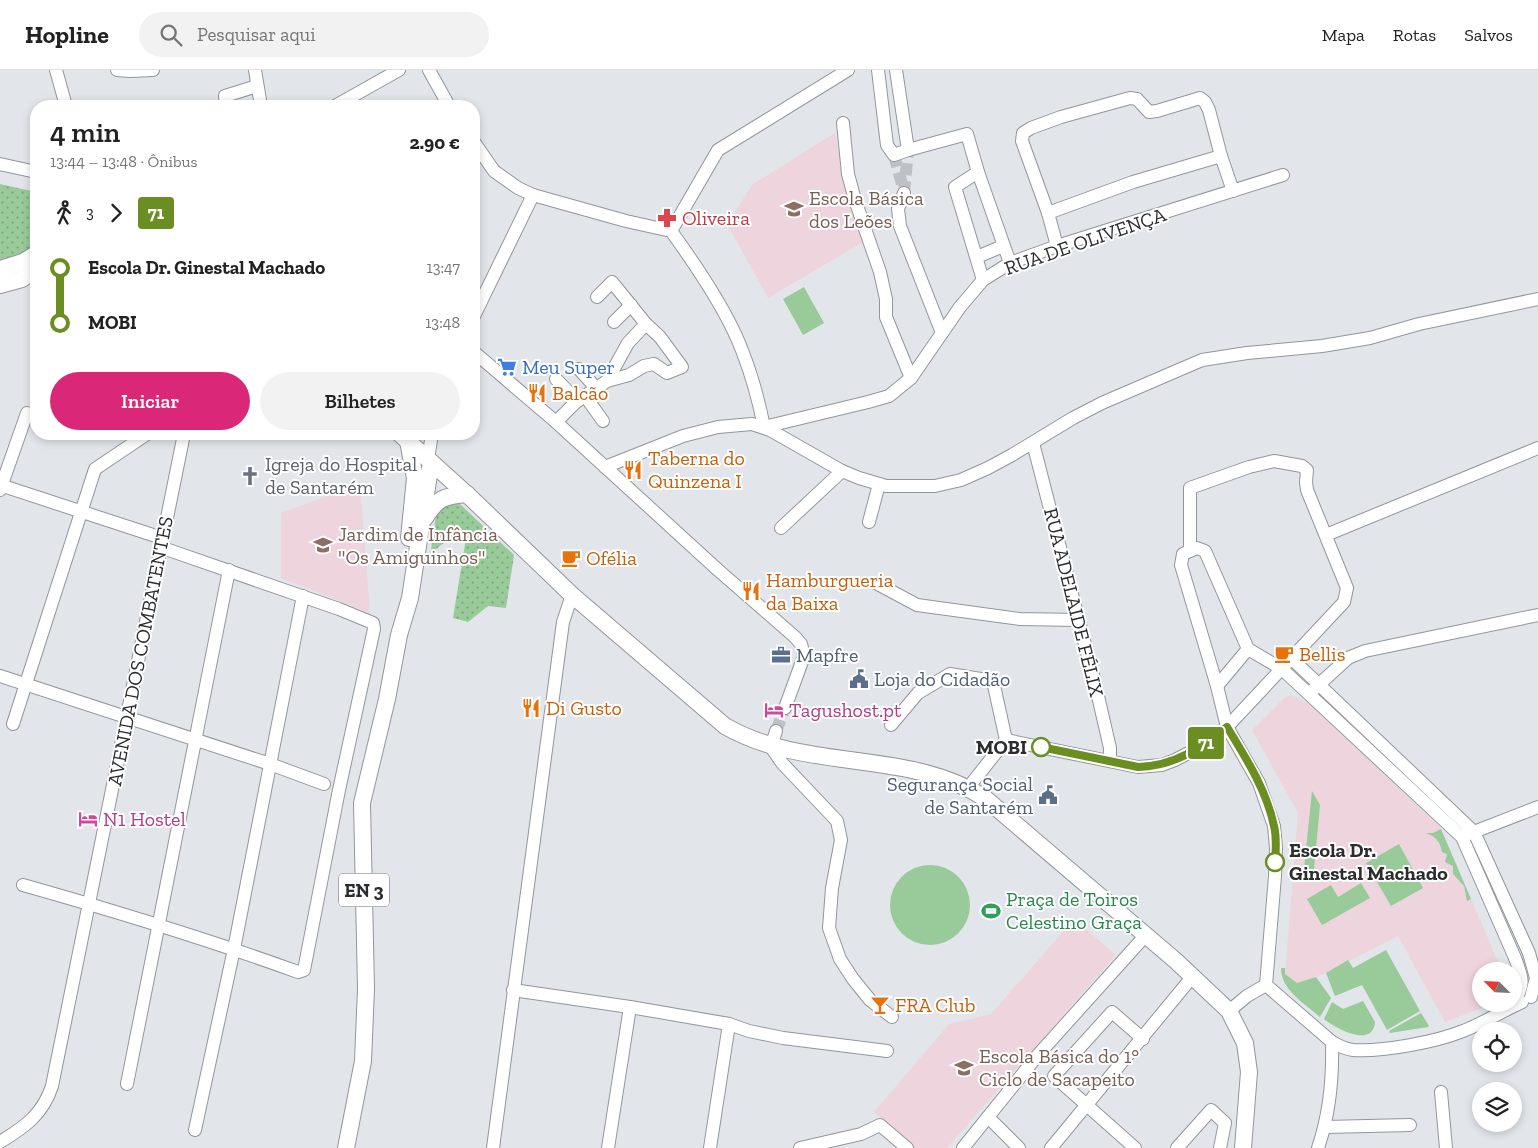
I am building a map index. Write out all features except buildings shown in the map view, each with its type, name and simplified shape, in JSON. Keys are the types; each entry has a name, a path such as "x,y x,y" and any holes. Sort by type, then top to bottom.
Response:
{"main road":[{"path":"0,270 30,258"},
{"path":"0,285 22,279 30,273"},
{"name":"EN 3","path":"399,635 415,488 414,468 405,440"},
{"name":"EN 3","path":"346,1148 363,1061 366,989 362,803 387,699 399,635 410,598 422,522 429,460 407,440"},
{"path":"429,460 572,595 725,726 742,736 774,739 828,757 925,772 968,788 986,800 1193,976 1229,1011 1245,1043 1250,1072 1243,1148"},
{"path":"422,522 440,499 467,494"}],"street":[{"path":"56,70 64,100"},
{"path":"117,70 130,72 153,70"},
{"path":"255,70 260,100"},
{"path":"345,100 382,75 399,70"},
{"path":"430,70 446,100"},
{"path":"671,231 718,150 848,70"},
{"path":"878,70 887,145 894,155 967,134 978,172 1010,263"},
{"path":"896,70 908,150"},
{"path":"225,100 225,96 257,86"},
{"path":"1057,246 1048,213 1022,140 1023,133 1031,128 1061,117 1130,98 1136,99 1148,112 1200,98 1205,102 1209,110 1221,156 1233,191"},
{"path":"843,123 848,174 880,272 886,298 886,316 911,378"},
{"path":"480,150 494,170 518,188 533,195 626,221 671,231 721,309 743,352 761,410 764,427"},
{"path":"1048,213 1133,182 1221,156"},
{"path":"0,164 30,171"},
{"path":"978,172 955,187 983,280"},
{"name":"RUA DE OLIVENÇA","path":"764,427 890,396 911,378 960,307 983,280 1010,263 1057,246 1283,175"},
{"path":"904,193 898,209 900,226 942,334"},
{"path":"480,304 533,195"},
{"path":"977,257 1003,246"},
{"path":"556,422 581,399 602,385 629,375 644,366 654,364 667,373 682,367 660,337 646,324 612,282 597,297"},
{"path":"605,467 666,441 699,431 752,424 764,427 842,471 879,484 921,487 946,484 961,480 988,468 1102,403 1202,360 1247,353 1322,346 1370,338 1419,324 1538,299"},
{"path":"614,322 631,305"},
{"path":"602,385 628,343 646,324"},
{"path":"480,357 556,422 801,644 804,656 786,708"},
{"path":"579,369 602,385"},
{"path":"556,379 581,399 603,421"},
{"path":"23,885 234,949 298,972 301,971 305,965 339,790 374,629 373,623 229,570 81,511 1,487 27,413"},
{"path":"13,724 95,469 138,440"},
{"name":"AVENIDA DOS COMBATENTES","path":"0,1142 40,1112 50,1091 183,440"},
{"path":"429,460 431,440"},
{"name":"RUA ADELAIDE FÉLIX","path":"1033,443 1104,720 1110,748 1110,761"},
{"path":"1326,534 1538,448"},
{"path":"1006,740 1138,767 1162,765 1175,760 1200,747 1227,727 1344,602 1347,588 1307,490 1307,470 1302,466 1274,461 1249,467 1190,488 1190,550"},
{"path":"781,528 842,471"},
{"path":"869,522 879,484"},
{"path":"1266,985 1275,876 1276,842 1274,826 1259,784 1227,727 1181,565 1183,554 1190,550 1201,548 1205,551 1248,649 1282,669 1462,837 1517,962"},
{"path":"127,1084 229,570"},
{"path":"876,583 917,605 1020,619 1079,620"},
{"path":"493,1148 563,622 572,595"},
{"path":"195,1130 234,949 303,596"},
{"path":"1309,694 1348,658 1365,651 1538,615"},
{"path":"1216,686 1248,649"},
{"path":"1292,659 1474,832 1533,951 1536,978 1534,994 1522,1000"},
{"path":"891,725 918,693 950,674 993,681 1006,740"},
{"path":"0,676 270,764 324,784"},
{"path":"774,739 782,763 837,821 841,840 832,888 829,928 840,958 853,979 870,1000 892,1017"},
{"path":"968,788 1006,740"},
{"path":"1462,837 1538,807"},
{"path":"963,1148 1037,1056 1145,936"},
{"path":"1515,958 1533,951"},
{"path":"1051,1148 1193,976"},
{"path":"1229,1011 1247,996 1266,985"},
{"path":"1266,985 1332,1042 1342,1048 1353,1050 1438,1040 1463,1032 1499,1012"},
{"path":"513,990 730,1024 749,1031 783,1038 887,1051"},
{"path":"608,1148 630,1007"},
{"path":"1135,1148 1054,1076 1112,1012 1143,1038"},
{"path":"710,1148 730,1024"},
{"path":"1318,1148 1325,1127 1333,1081 1332,1042"},
{"path":"1442,1092 1446,1148"},
{"path":"1177,1148 1211,1110 1225,1123 1220,1148"},
{"path":"988,1117 1019,1148"},
{"path":"800,1148 861,1134 880,1125 907,1148"},
{"path":"1325,1127 1410,1125"}],"shaded area":[{"name":"Escola Básica dos Leões","path":"835,133 847,194 865,241 768,298 727,224 753,184"},
{"name":"Jardim de Infância \"Os Amiguinhos\"","path":"360,484 370,613 281,578 281,513"},
{"path":"1291,695 1308,703 1440,827 1498,962 1472,962 1472,1012 1445,1022 1398,936 1326,973 1297,983 1285,974 1298,813 1252,730 1285,697"},
{"name":"Escola Básica do 1° Ciclo de Sacapeito","path":"1074,919 1116,955 947,1148 915,1148 874,1112 949,1024 991,1014"}],"green space":[{"path":"0,184 30,191 30,251 9,261 0,262"},
{"path":"804,287 824,323 803,335 783,299"},
{"path":"452,502 460,504 514,555 506,608 488,606 468,622 453,618 467,532 447,541 430,556 436,515 442,506"},
{"path":"1312,791 1320,805 1313,879 1303,878"},
{"path":"1441,829 1471,899 1467,901 1464,886 1453,874 1453,866 1445,862 1447,854 1442,852 1437,840 1426,833 1433,833"},
{"path":"1399,844 1423,888 1391,906 1366,863"},
{"path":"930,865 945,868 958,877 967,890 970,905 967,920 958,933 945,942 930,945 915,942 902,933 893,920 890,905 893,890 902,877 915,868"},
{"path":"1361,883 1370,898 1322,925 1307,899 1331,885 1338,897"},
{"path":"1386,950 1420,1011 1387,1030 1362,985 1335,996 1326,973 1348,960 1353,968"},
{"path":"1281,968 1285,968 1285,974 1297,983 1316,977 1331,998 1320,1017 1289,989 1282,976"},
{"path":"1363,1001 1375,1022 1373,1030 1368,1034 1353,1034 1344,1031 1324,1019 1332,1002 1343,1009"},
{"path":"1421,1013 1428,1027 1390,1033 1389,1031"}],"tunnel":[{"path":"904,193 908,150"},
{"path":"894,155 902,184"},
{"path":"776,731 785,708"}],"bus line":[{"name":"71","path":"1041,747 1138,767 1162,765 1200,747 1227,727 1259,784 1269,807 1276,835 1275,862"}],"place":[{"name":"Escola Básica dos Leões","path":"794,209"},
{"name":"Oliveira","path":"667,218"},
{"name":"Meu Super","path":"507,367"},
{"name":"Balcão","path":"537,393"},
{"name":"Taberna do Quinzena I","path":"633,470"},
{"name":"Igreja do Hospital de Santarém","path":"250,476"},
{"name":"Jardim de Infância \"Os Amiguinhos\"","path":"323,545"},
{"name":"Ofélia","path":"571,558"},
{"name":"Hamburgueria da Baixa","path":"751,591"},
{"name":"Bellis","path":"1284,654"},
{"name":"Mapfre","path":"781,655"},
{"name":"Loja do Cidadão","path":"859,679"},
{"name":"Di Gusto","path":"531,708"},
{"name":"Tagushost.pt","path":"774,710"},
{"name":"MOBI","path":"1041,747"},
{"name":"Segurança Social de Santarém","path":"1048,795"},
{"name":"N1 Hostel","path":"88,819"},
{"name":"Escola Dr. Ginestal Machado","path":"1275,862"},
{"name":"Praça de Toiros Celestino Graça","path":"991,911"},
{"name":"FRA Club","path":"880,1005"},
{"name":"Escola Básica do 1° Ciclo de Sacapeito","path":"964,1068"}]}
